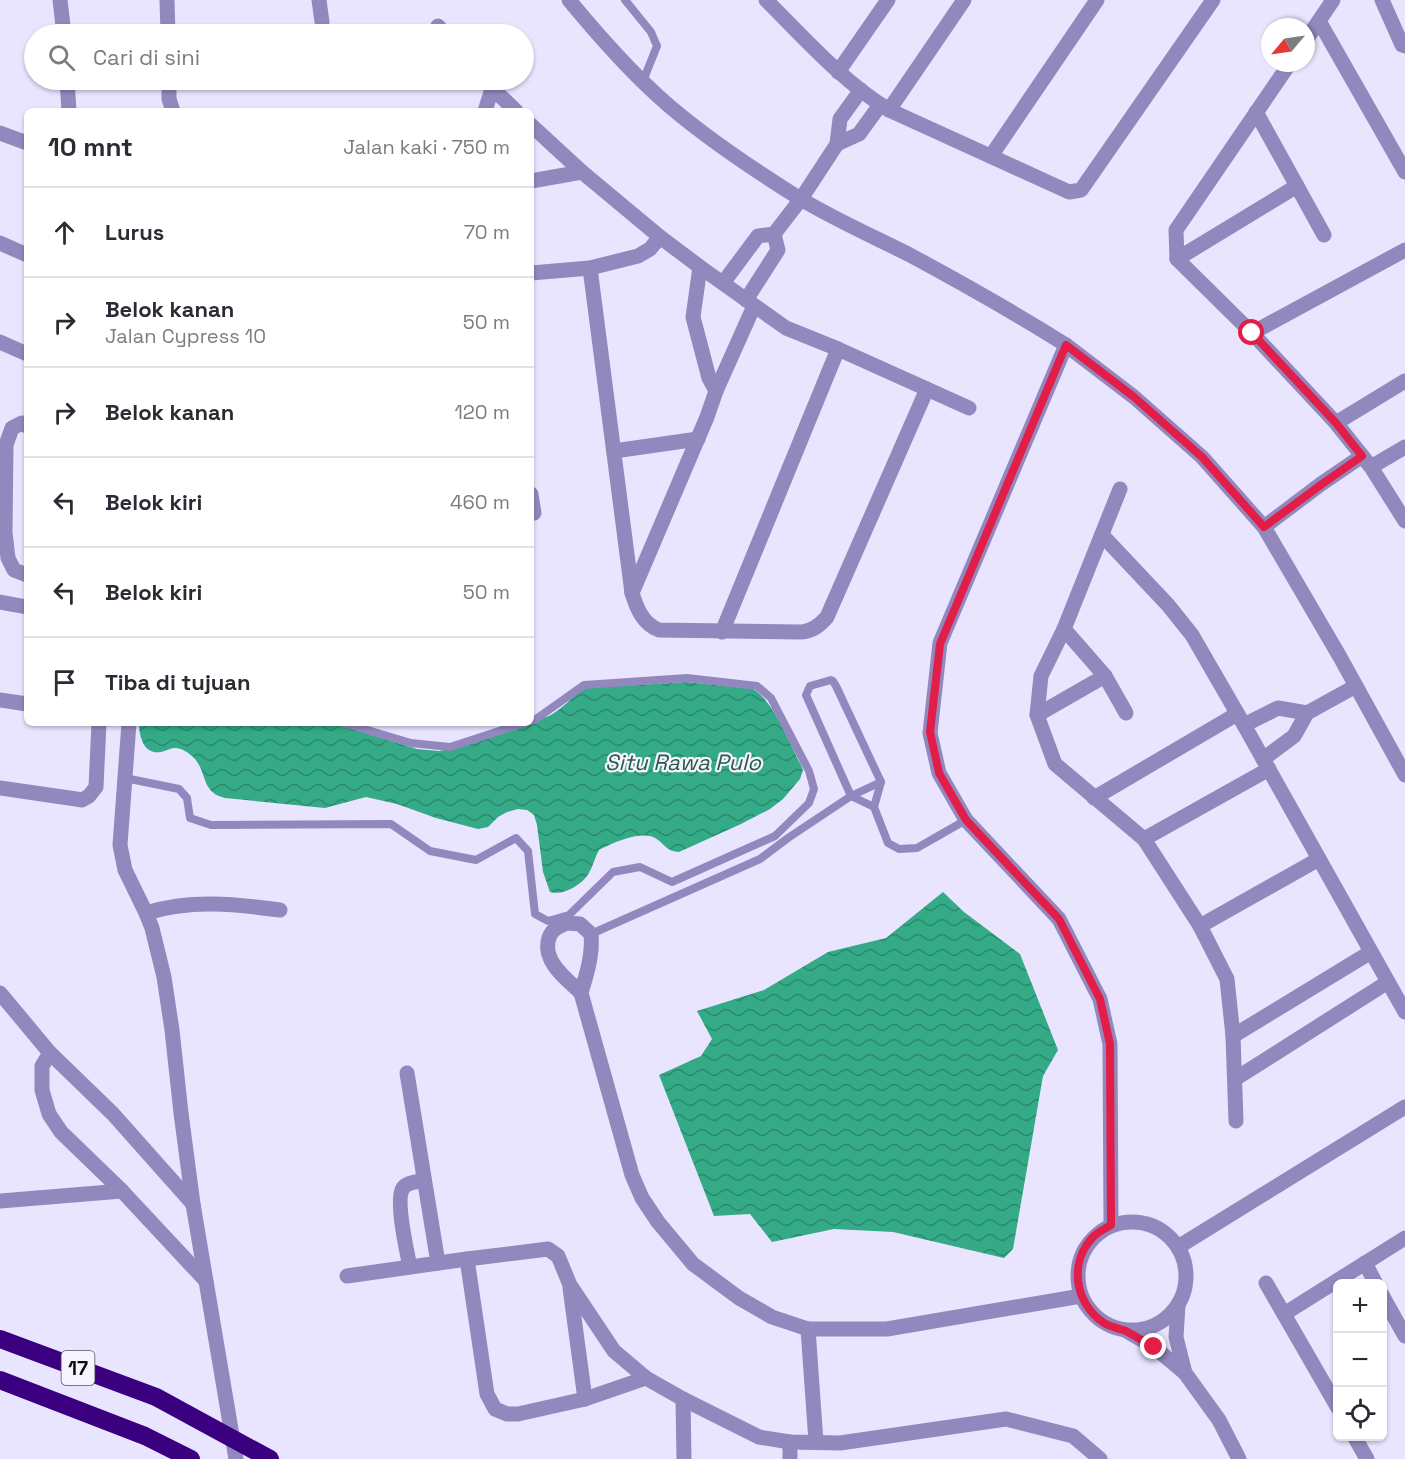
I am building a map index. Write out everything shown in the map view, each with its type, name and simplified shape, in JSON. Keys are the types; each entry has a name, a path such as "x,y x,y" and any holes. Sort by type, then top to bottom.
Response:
{"highway":[{"name":"17","path":"0,1339 156,1397 270,1459"},
{"name":"17","path":"0,1380 145,1436 191,1459"}],"street":[{"path":"60,0 63,24"},
{"path":"167,0 168,24"},
{"path":"319,0 322,21"},
{"path":"569,0 607,45 659,97 694,126 801,199 1011,311 1066,345 1134,397 1202,457 1264,527 1405,775"},
{"path":"766,0 838,72 884,107 1069,192 1081,190 1213,0"},
{"path":"838,72 888,0"},
{"path":"837,144 859,134 884,107 964,0"},
{"path":"991,156 1097,0"},
{"path":"1315,27 1333,0"},
{"path":"1382,0 1402,45 1405,46"},
{"path":"1319,21 1405,172"},
{"path":"1284,72 1176,230 1177,259 1252,333 1336,423 1367,462 1405,521"},
{"path":"68,90 69,108"},
{"path":"170,90 172,108"},
{"path":"485,108 487,90"},
{"path":"494,90 513,108"},
{"path":"723,283 758,237 774,234 801,199 837,144 840,119 861,90"},
{"path":"1257,112 1324,235"},
{"path":"534,128 582,172 660,237 786,328 969,408"},
{"path":"0,134 24,143"},
{"path":"534,180 582,172"},
{"path":"1177,259 1297,186"},
{"path":"632,593 698,439 750,303 778,250 774,234"},
{"path":"534,273 590,268 638,256 650,249 660,237"},
{"path":"0,243 24,254"},
{"path":"1252,333 1405,250"},
{"path":"700,267 693,317 709,378 716,391"},
{"path":"590,268 632,593 636,607 646,623 653,628 722,632 807,632 817,628 827,617 927,389"},
{"path":"0,342 24,353"},
{"path":"1066,345 940,644 930,732 939,773 966,820 1059,919 1100,999 1110,1044 1111,1225"},
{"path":"722,632 837,349"},
{"path":"1336,423 1405,381"},
{"path":"24,424 12,428 6,445 5,532 8,558 14,570 24,575"},
{"path":"614,451 698,439"},
{"path":"1264,527 1322,484 1405,447"},
{"path":"1120,489 1064,629 1041,676 1037,715 1055,764 1144,839 1200,926 1227,979 1233,1036 1236,1121"},
{"path":"1102,535 1168,605 1192,636 1405,1012"},
{"path":"0,602 24,606"},
{"path":"1064,629 1105,676 1126,712"},
{"path":"1037,715 1105,676"},
{"path":"1144,839 1266,764 1294,736 1307,713 1356,686"},
{"path":"0,700 24,704"},
{"path":"1094,798 1241,719 1278,708 1307,713"},
{"path":"0,788 76,800 89,796 96,787 99,726"},
{"path":"129,726 120,844 125,870 146,913 158,951 168,997 193,1204 236,1459"},
{"path":"1200,926 1319,859"},
{"path":"146,913 166,907 198,903 280,910"},
{"path":"582,993 592,946 591,934 580,924 567,923 555,927 548,938 547,950 551,960 582,993 632,1175 642,1198 693,1264 739,1298 772,1317 808,1329 887,1329 1081,1296"},
{"path":"1233,1036 1371,952"},
{"path":"1235,1079 1388,982"},
{"path":"0,993 50,1053 113,1114 193,1204"},
{"path":"50,1053 42,1066 42,1090 49,1114 61,1132 122,1191 206,1281"},
{"path":"407,1073 438,1263"},
{"path":"1178,1247 1405,1107"},
{"path":"410,1267 399,1206 400,1195 406,1185 424,1180"},
{"path":"0,1201 122,1191"},
{"path":"1185,1373 1176,1337 1178,1305 1185,1286 1185,1266 1178,1247 1168,1235 1148,1224 1126,1221 1111,1225 1096,1234 1085,1247 1079,1262 1077,1279 1081,1296 1091,1312 1106,1324 1125,1330 1154,1347 1185,1373 1219,1420 1239,1459"},
{"path":"1284,1314 1405,1238"},
{"path":"348,1276 548,1249 558,1256 570,1285 614,1351 646,1378 759,1437 790,1442 840,1443 1006,1419 1073,1436 1100,1459"},
{"path":"467,1259 487,1394 495,1409 507,1414 518,1414 585,1399 646,1378"},
{"path":"1365,1263 1373,1279"},
{"path":"1266,1282 1333,1399"},
{"path":"570,1285 585,1399"},
{"path":"1387,1302 1405,1336"},
{"path":"1125,1330 1145,1329 1164,1320 1178,1305"},
{"path":"808,1329 816,1442"},
{"path":"683,1399 684,1459"},
{"path":"1356,1441 1367,1459"},
{"path":"790,1442 790,1459"},
{"path":"840,1443 841,1459"}],"lane":[{"path":"626,0 651,32 657,46 643,81"},
{"path":"125,778 179,789 187,798 190,818 211,825 391,824 430,851 476,860 516,838 528,851 536,914 548,921 570,915 613,872 640,867 672,882 775,836 809,803 814,789 809,771 771,698 757,686 687,678 584,685 534,720"},
{"path":"874,807 851,796 806,695 810,686 833,681 881,782 874,807 888,843 899,849 917,848 966,820"},
{"path":"354,726 411,743 450,747 515,726"},
{"path":"591,934 760,859 851,796 881,782"}],"water":[{"name":"Situ Rawa Pulo","path":"687,682 753,689 767,703 780,723 803,770 800,779 783,799 770,809 679,852 671,851 649,836 627,838 605,847 599,850 582,882 555,893 550,892 543,872 534,815 527,810 518,809 507,812 488,827 478,829 366,797 325,808 225,798 212,792 208,787 199,765 191,755 178,748 161,752 150,751 141,739 139,728 139,726 344,726 417,749 439,751 519,726 534,726 534,721 559,710 585,688"},
{"path":"943,892 964,912 1020,954 1058,1050 1043,1076 1013,1249 1004,1258 893,1232 834,1229 772,1242 750,1214 714,1216 659,1075 701,1056 712,1039 697,1011 764,990 828,952 886,938"}],"route":[{"path":"1154,1347 1125,1330 1106,1324 1091,1312 1081,1296 1077,1279 1079,1262 1085,1247 1096,1234 1111,1225 1110,1044 1100,999 1059,919 966,820 939,773 930,732 940,644 1066,345 1134,397 1202,457 1264,527 1362,456 1336,423 1252,333"}]}
